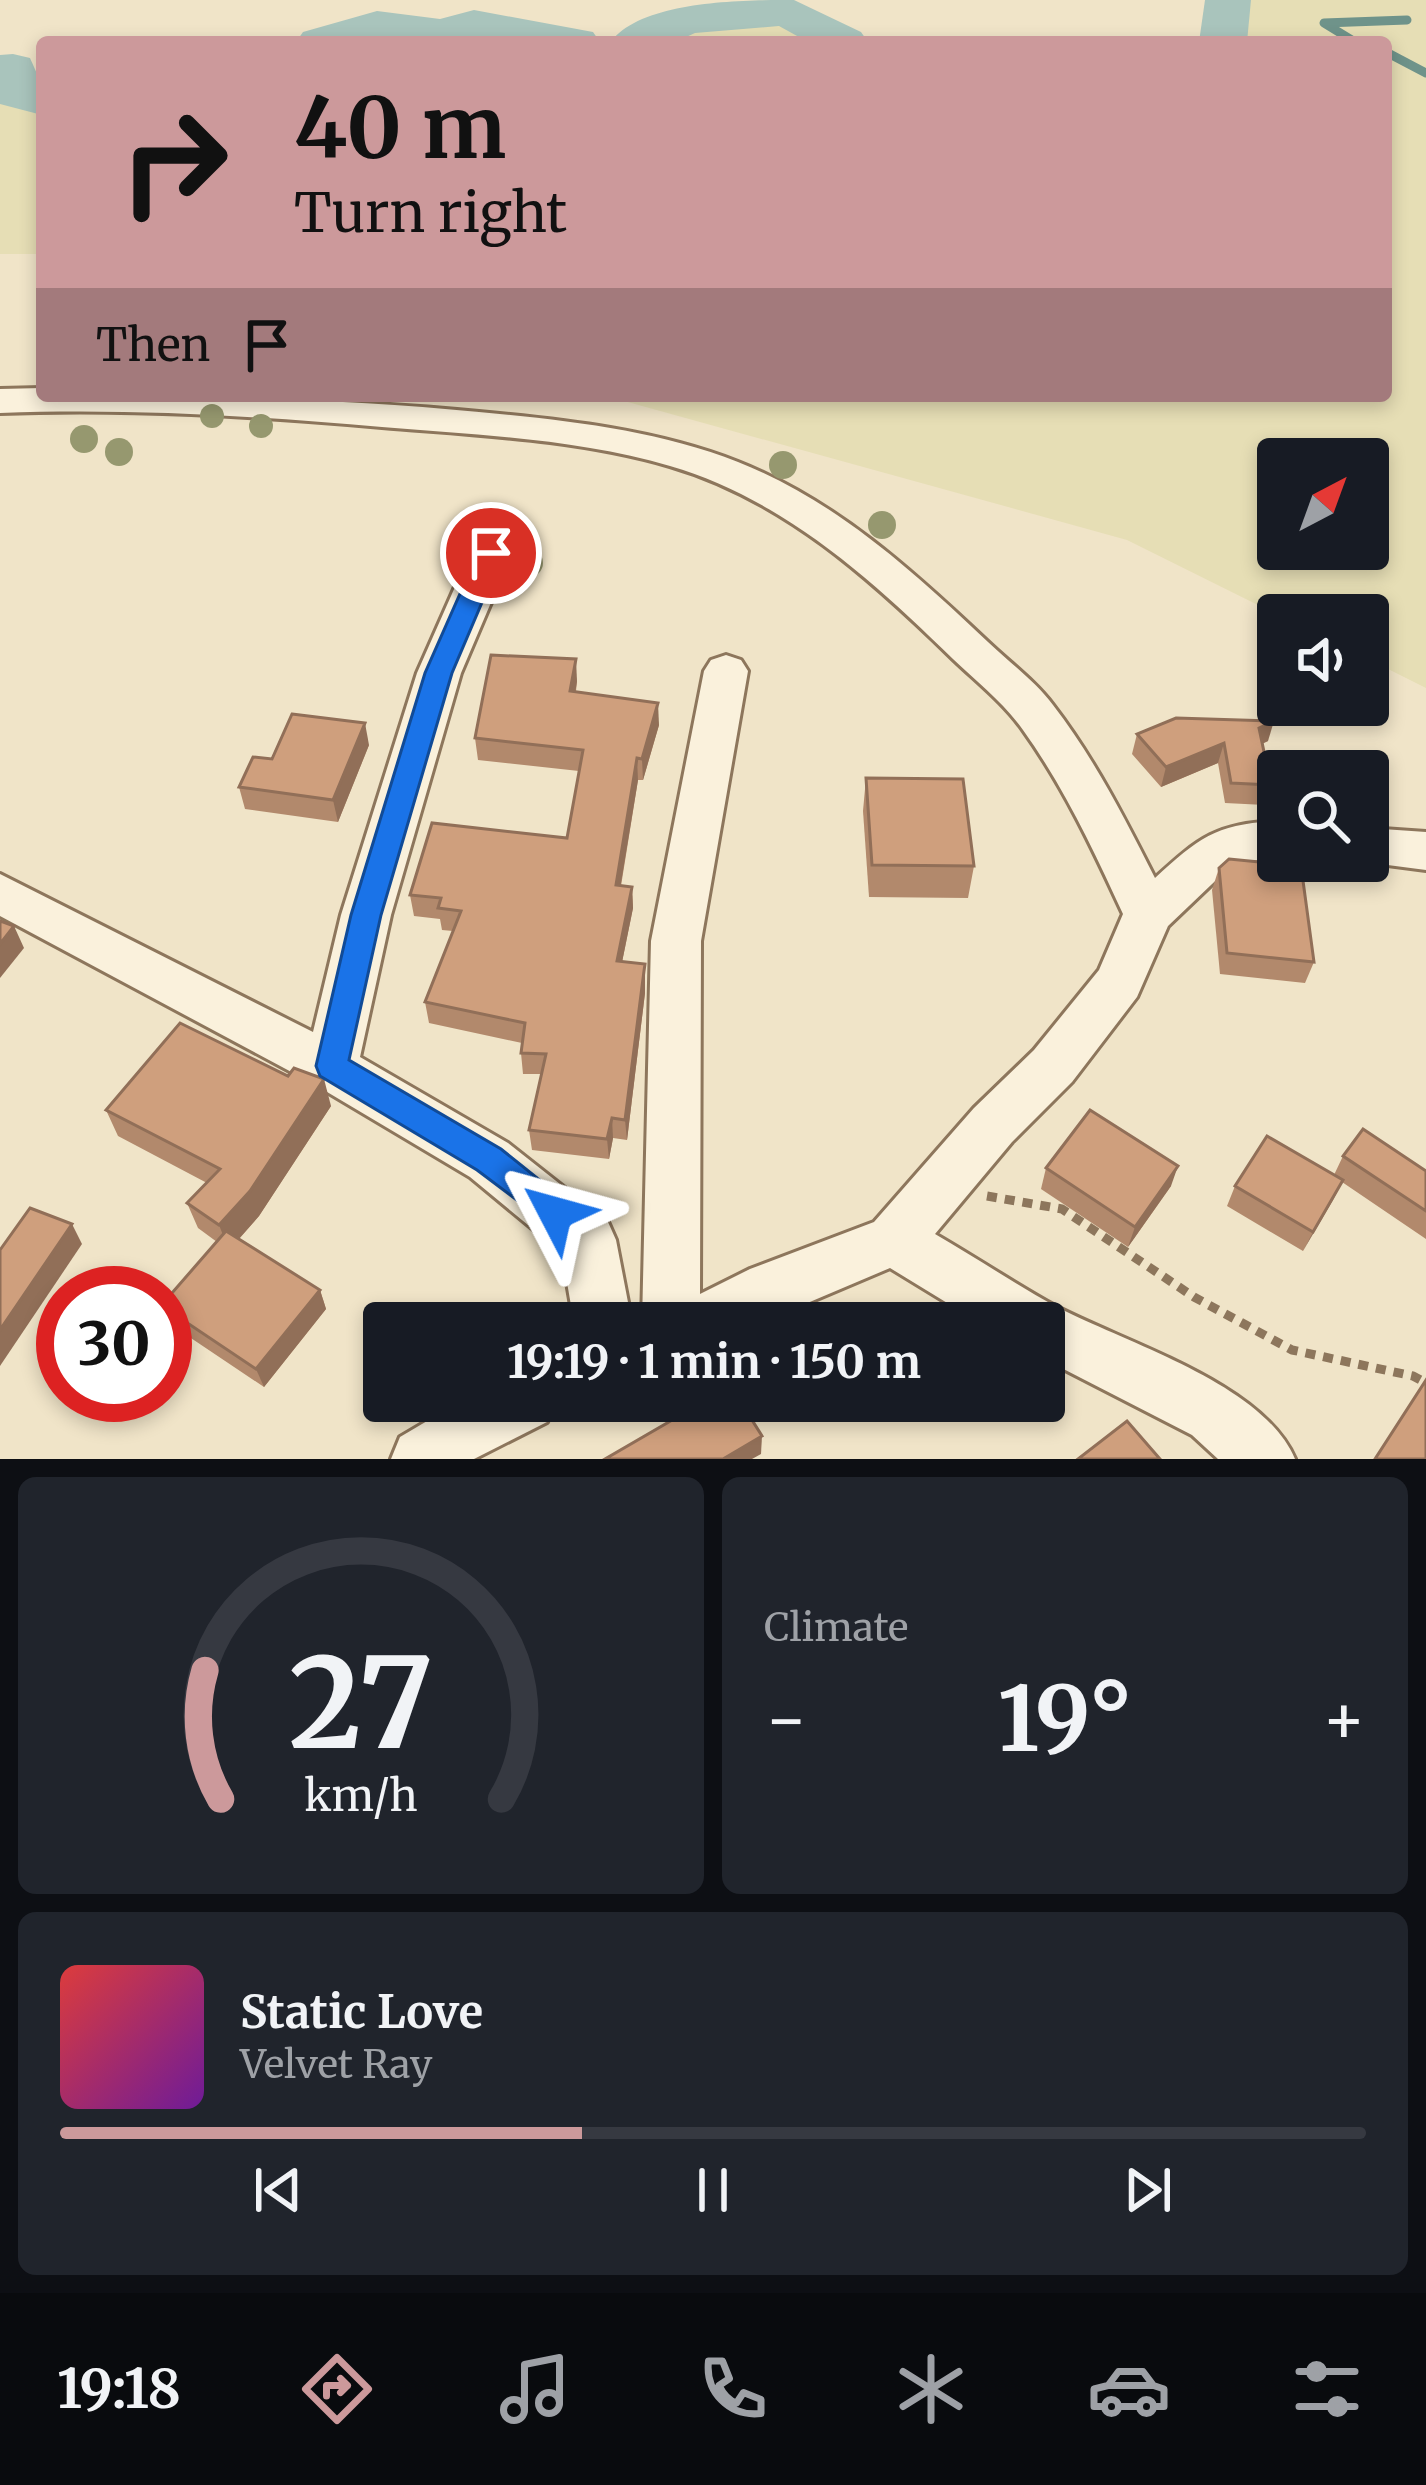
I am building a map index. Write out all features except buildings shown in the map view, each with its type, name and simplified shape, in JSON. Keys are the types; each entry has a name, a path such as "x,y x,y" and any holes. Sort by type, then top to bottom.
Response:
{"street":[{"path":"0,401 36,401"},
{"path":"85,402 254,404 558,433 682,457 735,476 803,509 906,588 1034,712 1099,810 1148,914"},
{"path":"332,1066 366,915 439,673 491,553"},
{"path":"671,1302 676,941 727,671"},
{"path":"743,1302 894,1240 993,1125 1053,1066 1118,982 1148,914 1216,851 1257,840"},
{"path":"1389,848 1426,851"},
{"path":"0,893 332,1066 489,1160 589,1240 599,1302"},
{"path":"894,1240 997,1302"},
{"path":"1065,1340 1213,1414 1264,1459"},
{"path":"422,1459 484,1422"}],"path":[{"path":"941,1188 1061,1209 1194,1297 1292,1350 1413,1376 1426,1383"}],"shaded area":[{"path":"1206,0 1426,0 1426,688 1389,670 1389,594 1257,594 1257,605 1127,540 628,402 1392,402 1392,36 1217,36"},
{"path":"786,12 832,36 649,36 686,20"},
{"path":"474,24 542,36 340,36 377,25 441,33"},
{"path":"13,68 19,96 36,99 36,254 0,254 0,69"}],"waterway":[{"path":"1224,36 1228,0"},
{"path":"649,36 686,20 786,12 832,36"},
{"path":"1345,36 1324,23 1407,20"},
{"path":"340,36 377,25 441,33 474,24 542,36"},
{"path":"1392,55 1426,73"},
{"path":"0,69 13,68 19,96 36,99"}],"route":[{"path":"491,553 439,673 366,915 332,1066 489,1160 555,1213"}]}
